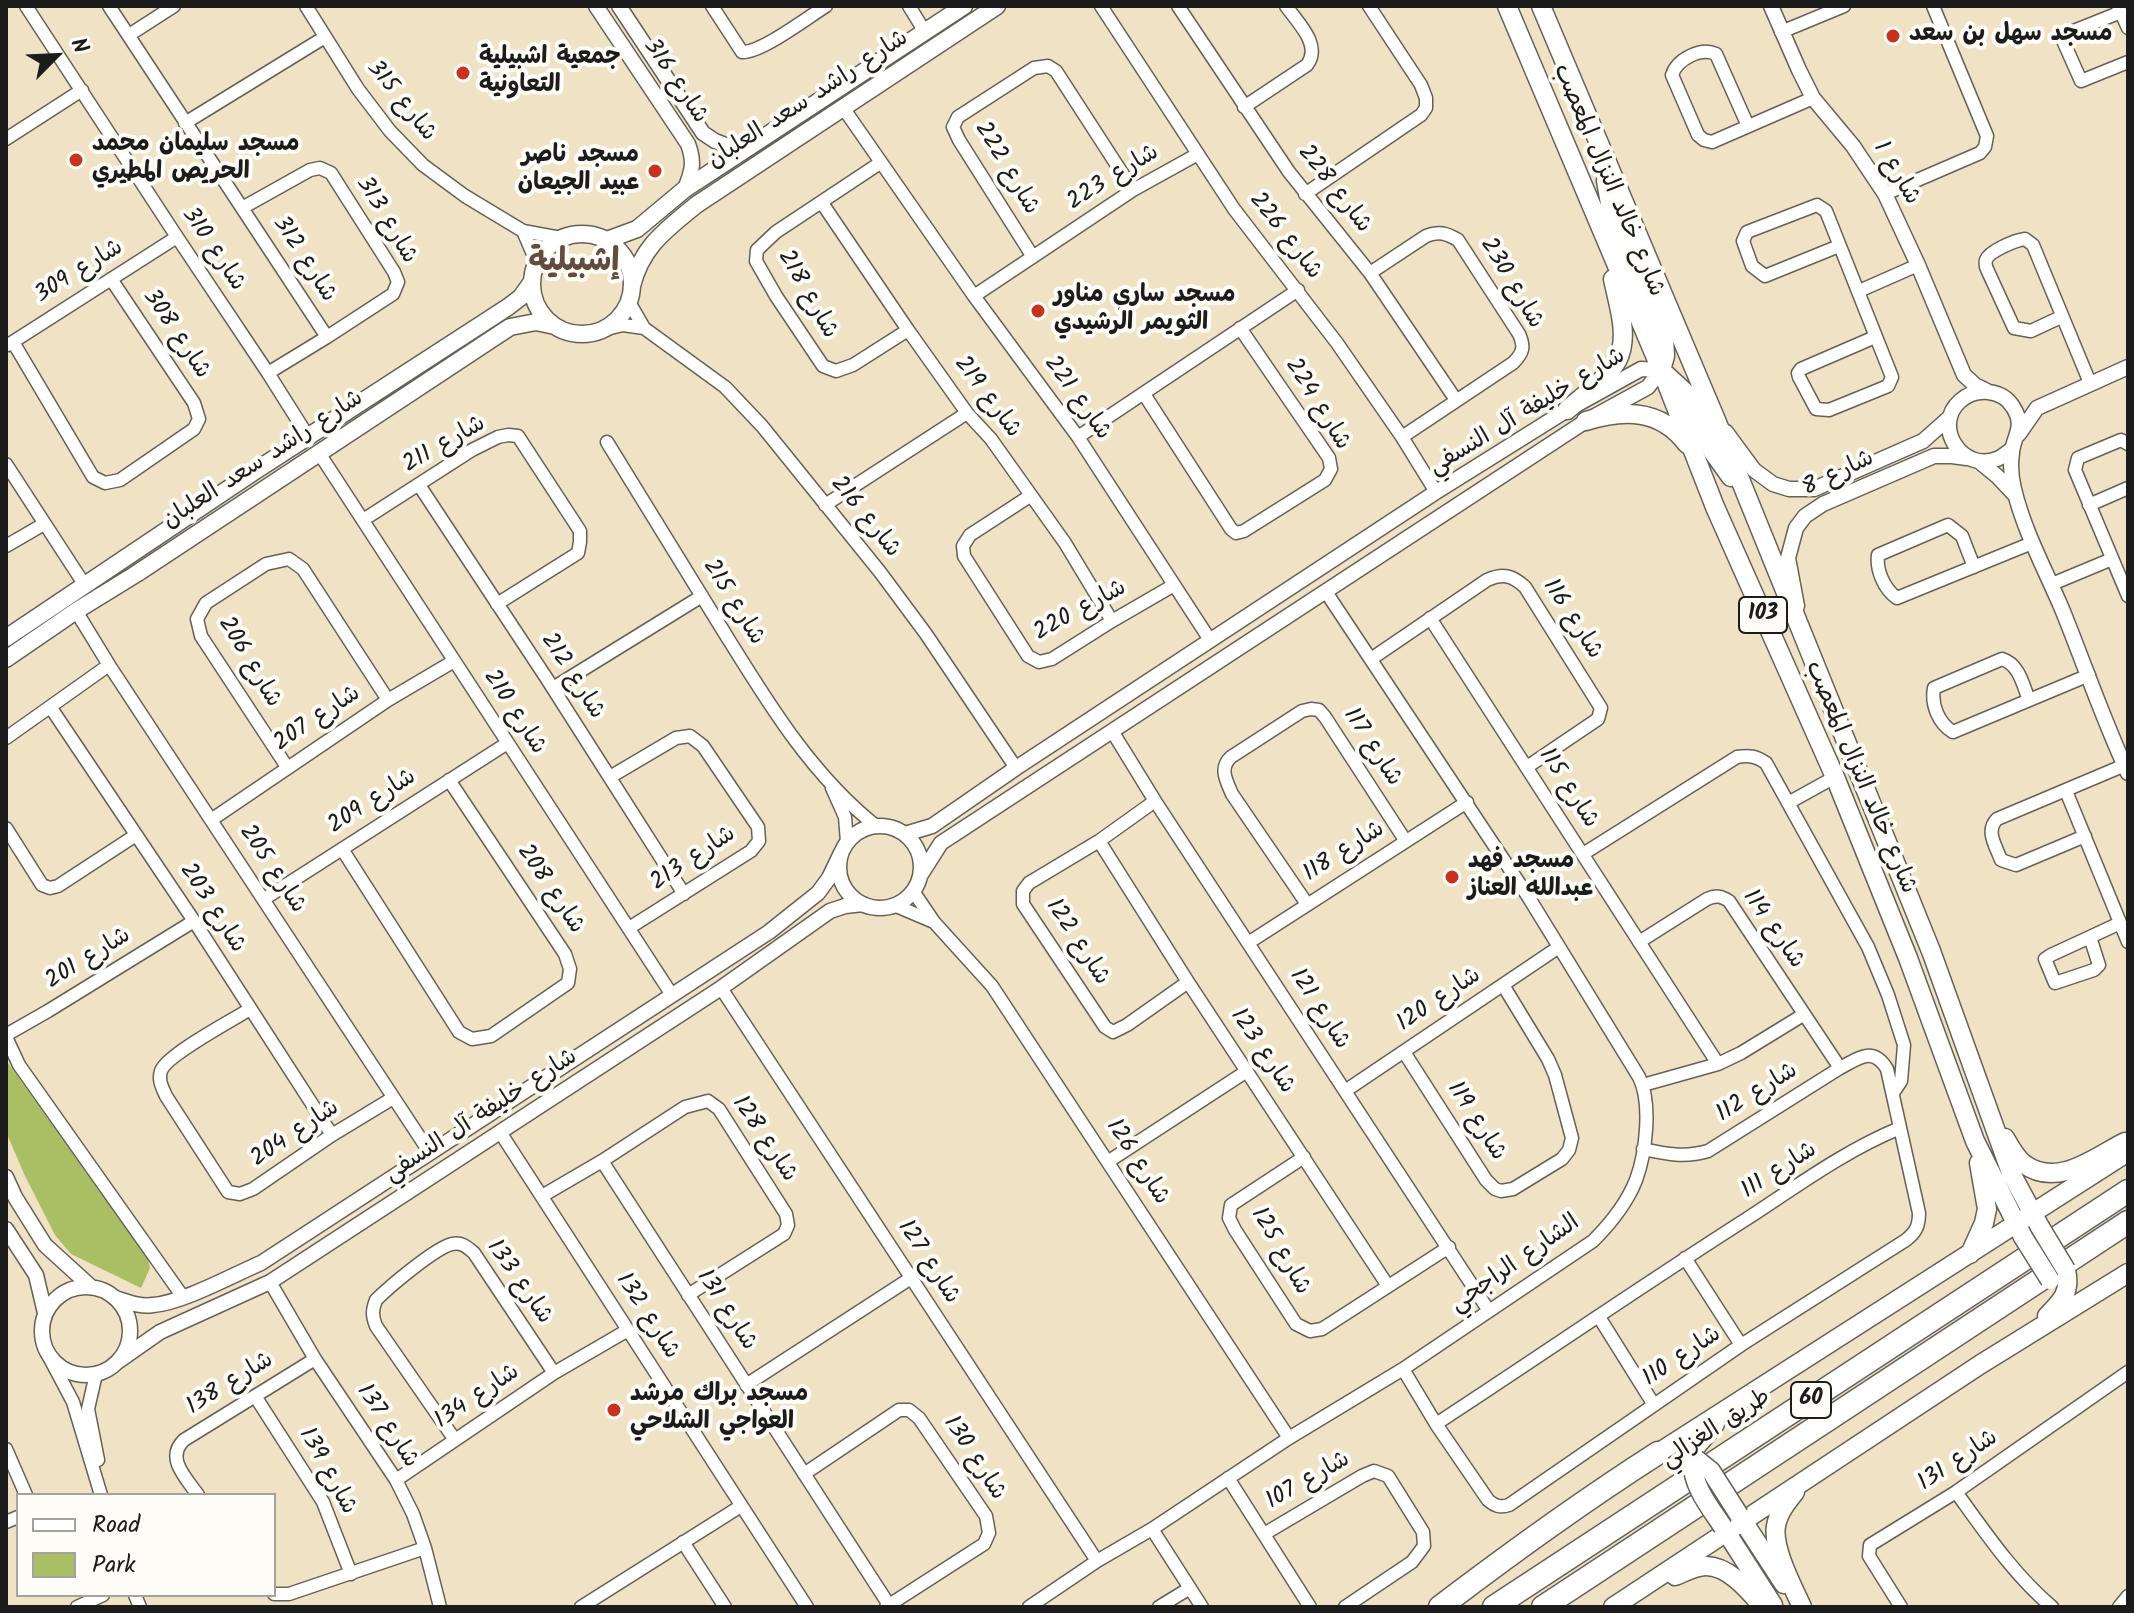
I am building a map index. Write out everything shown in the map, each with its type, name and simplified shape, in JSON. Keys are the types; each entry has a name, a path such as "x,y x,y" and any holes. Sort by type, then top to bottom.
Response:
{"highway":[{"name":"طريق الغزالي","path":"1494,1607 2128,1191"},
{"name":"60","path":"1543,1607 2128,1222"},
{"path":"1440,1607 1514,1550 1658,1453"}],"main road":[{"name":"شارع راشد سعد العلبان","path":"607,240 637,229 685,189 964,6"},
{"name":"شارع راشد سعد العلبان","path":"630,294 637,268 646,253 662,233 696,205 997,6"},
{"name":"شارع خالد النزال المعصب","path":"1507,6 1661,370 1720,519 1835,777 1908,958 1975,1141 2020,1231 2058,1275"},
{"name":"شارع خالد النزال المعصب","path":"1541,6 1716,420 1931,951 2011,1173 2037,1220 2058,1275 2055,1286 2066,1294"},
{"path":"1603,154 1612,215 1664,339 1665,356 1661,370 1686,393 1713,452 1747,498"},
{"path":"584,233 607,240 626,259 631,272 630,294 623,314 613,323 586,334 570,333 542,315 534,300 531,283 536,261 561,238 584,233"},
{"path":"1567,410 1605,375 1617,360 1622,342 1621,320 1606,241"},
{"name":"شارع راشد سعد العلبان","path":"6,638 508,307 521,297 531,283"},
{"name":"شارع راشد سعد العلبان","path":"6,659 510,327 536,322 555,326"},
{"path":"1586,421 1622,412 1643,414 1663,422 1681,436 1694,453"},
{"path":"255,471 262,476 267,487"},
{"path":"128,556 126,569 136,574"},
{"path":"1991,1117 2015,1154 2025,1164 2040,1171 2057,1173 2075,1170 2128,1141"},
{"path":"1970,1255 1987,1209 1975,1141"},
{"path":"1658,1453 1970,1255 2020,1231 2128,1152"},
{"path":"2013,1344 2047,1316 2066,1294 2082,1294 2123,1277"},
{"path":"1619,1603 1741,1518 2123,1277"},
{"path":"1731,1408 1695,1448 1695,1481 1774,1607"},
{"path":"1658,1453 1693,1459 1711,1471 1800,1607"},
{"path":"1800,1607 1776,1540 1776,1526 1783,1508 1804,1480"},
{"path":"1619,1603 1691,1569 1708,1566 1734,1578 1763,1607"}],"street":[{"name":"شارع 310","path":"26,6 309,438"},
{"name":"شارع 312","path":"109,6 327,337"},
{"path":"129,35 174,6"},
{"name":"شارع 315","path":"306,6 358,89 390,131 423,165 465,196 523,231 561,238"},
{"name":"شارع 316","path":"596,6 688,144 693,157 685,189"},
{"name":"شارع 316","path":"619,6 703,133 741,151"},
{"path":"712,6 742,52 749,52 762,47 825,6"},
{"path":"909,6 925,32"},
{"name":"شارع 228","path":"1178,6 1305,194 1370,273 1456,400"},
{"path":"1244,107 1313,58 1314,49 1310,41 1286,6"},
{"path":"1305,194 1421,115 1426,108 1421,85 1369,6"},
{"name":"شارع 1","path":"1771,6 1813,98 1853,146 1885,194 1964,375"},
{"path":"1781,32 1842,6"},
{"path":"1885,194 1980,153 1985,147 1987,136 1933,6"},
{"name":"شارع 226","path":"1107,8 1234,209 1337,343 1436,492"},
{"path":"2128,28 2120,9 2061,36 2081,81 2128,62"},
{"path":"185,123 325,37"},
{"path":"1748,126 1716,54 1703,51 1676,65 1672,75 1698,135 1712,142 1813,98"},
{"name":"شارع 222","path":"1033,257 959,140 953,127 958,117 1034,68 1048,66 1056,71 1133,190"},
{"path":"8,133 82,90"},
{"name":"شارع 221","path":"844,109 974,296 1078,437 1210,640"},
{"path":"688,144 696,145 703,133"},
{"name":"شارع 223","path":"974,296 1133,190 1198,154"},
{"name":"شارع 218","path":"880,163 776,232 757,250 756,261 823,366 836,371 853,365 908,330"},
{"name":"شارع 313","path":"242,208 310,170 320,168 331,173 398,282 393,294 268,373"},
{"name":"شارع 219","path":"822,203 967,413 991,439 1065,543 1112,621"},
{"path":"1839,246 1765,276 1752,266 1743,241 1747,232 1817,205 1826,211 1892,377 1888,386 1829,410 1816,409 1798,373 1801,369 1875,337"},
{"path":"523,231 536,261"},
{"name":"شارع 230","path":"1370,273 1426,236 1447,233 1458,240 1524,345 1521,355 1513,363 1402,437"},
{"name":"شارع 309","path":"9,344 177,237"},
{"path":"2061,317 2031,331 2014,328 1986,267 1990,254 2018,240 2025,239 2033,245 2090,383"},
{"path":"1859,291 1918,265"},
{"name":"شارع 308","path":"9,344 93,477 105,483 120,480 194,429 199,419 194,403 111,279"},
{"path":"1078,437 1298,290"},
{"name":"شارع 216","path":"630,294 644,328 725,387 762,426 926,634 1016,768"},
{"path":"602,330 623,325 644,328"},
{"name":"شارع 224","path":"1144,394 1236,533 1325,480 1331,469 1329,458 1240,328"},
{"path":"1974,460 1997,459 2015,442 2037,408 2128,367"},
{"name":"شارع خليفة آل النسفي","path":"905,834 932,826 1210,640 1567,410 1641,369 1661,370"},
{"name":"شارع خليفة آل النسفي","path":"920,876 941,843 1586,421 1648,387 1661,370"},
{"path":"2016,496 1997,476 1956,448 1949,433 1950,417 1958,402 1964,375 1987,391 2037,408"},
{"path":"1958,402 1971,393 1987,391"},
{"path":"2002,396 2013,406 2019,420 2010,472 2016,496 2032,543 2052,584 2126,769 1997,819 1990,831 2001,860 2016,865 2085,836"},
{"path":"825,505 967,413"},
{"name":"شارع 8","path":"1716,420 1754,470 1773,484 1789,489 1814,489 1923,441 1950,417"},
{"name":"شارع 211","path":"363,520 472,450 498,437 518,436 580,531 580,542 578,553 497,604"},
{"path":"2128,444 2121,440 2078,458 2075,470 2128,595"},
{"name":"شارع 215","path":"607,442 799,746 829,781 876,826"},
{"name":"شارع 210","path":"319,453 672,995"},
{"name":"شارع 8","path":"1804,638 1788,558 1796,528 1805,516 1823,504 1934,456 1974,460"},
{"path":"6,464 84,584"},
{"name":"شارع 212","path":"419,485 684,894"},
{"path":"2089,505 2128,488"},
{"name":"شارع 220","path":"1030,496 970,535 963,546 964,556 1028,656 1039,662 1052,659 1174,585"},
{"path":"6,546 44,524"},
{"path":"1974,567 1962,536 1948,525 1878,555 1877,566 1888,592 1897,598 1974,567 2032,543"},
{"name":"شارع 206","path":"287,767 201,636 197,619 206,603 266,564 289,559 303,569 388,700"},
{"path":"2052,584 2112,559"},
{"name":"شارع 116","path":"1371,659 1487,580 1498,575 1516,578 1525,587 1601,708 1598,719 1527,767"},
{"name":"الشارع الراجحي","path":"1029,1607 1289,1438 1403,1369 1593,1241 1606,1229 1628,1197 1636,1179 1647,1115 1643,1085 1633,1066 1467,802 1326,592"},
{"path":"553,688 702,596"},
{"name":"شارع 205","path":"76,611 430,1153"},
{"name":"شارع 115","path":"1430,618 1718,1064"},
{"path":"2029,700 2014,665 2002,659 1934,688 1932,700 1942,724 1953,732 2089,675"},
{"name":"شارع 207","path":"211,820 388,700 454,661"},
{"path":"6,738 109,665"},
{"name":"شارع 203","path":"51,708 332,1135"},
{"name":"شارع 117","path":"1307,904 1232,794 1224,770 1231,757 1302,711 1319,710 1405,840"},
{"name":"شارع 121","path":"1112,731 1489,1311"},
{"name":"شارع 213","path":"610,777 676,738 690,736 703,746 758,827 759,841 751,851 629,928"},
{"name":"شارع 209","path":"264,899 506,744"},
{"name":"شارع 110","path":"1583,854 1737,757 1757,757 1766,763 1868,947 1888,995 1904,1045 1901,1081 1893,1093"},
{"path":"1788,803 1835,777"},
{"name":"شارع 208","path":"342,849 459,1032 472,1039 491,1036 568,983 570,969 565,954 449,780"},
{"name":"شارع 215","path":"829,781 845,817 844,848"},
{"path":"2066,791 2128,942"},
{"name":"شارع 122","path":"1155,801 1099,841 1029,883 1023,891 1023,904 1105,1027 1113,1032 1188,982"},
{"name":"شارع 118","path":"1248,943 1467,802"},
{"path":"876,826 891,827 913,842 919,853 920,876 905,900 878,908 863,904 851,895 842,883 839,868 844,848 860,831 876,826"},
{"path":"6,828 42,885 50,888 58,886 136,835"},
{"name":"شارع 123","path":"1099,841 1388,1286"},
{"name":"شارع خليفة آل النسفي","path":"115,1298 136,1305 170,1302 261,1263 769,932 818,893 844,848"},
{"name":"شارع 126","path":"913,891 934,922 992,986 1289,1438"},
{"name":"114 شارع","path":"1639,942 1707,899 1721,896 1729,901 1840,1068"},
{"name":"شارع خليفة آل النسفي","path":"120,1360 160,1332 270,1282 721,988 830,911 863,904"},
{"name":"شارع 126","path":"894,905 934,922"},
{"name":"شارع 201","path":"6,1036 194,921"},
{"path":"2090,937 2099,965 2094,970 2055,983 2045,959 2090,937 2120,923"},
{"name":"شارع 120","path":"1345,1091 1559,947"},
{"name":"شارع 119","path":"1404,1052 1486,1180 1495,1189 1513,1189 1562,1159 1569,1150 1572,1138 1555,1075 1503,985"},
{"name":"شارع 127","path":"721,988 1097,1561"},
{"name":"شارع 204","path":"250,1009 173,1056 162,1067 160,1080 166,1096 228,1192 240,1194 253,1189 393,1098"},
{"path":"1643,1085 1718,1064 1803,1015"},
{"path":"6,1036 19,1065 183,1297"},
{"path":"584,1053 593,1063 594,1070"},
{"name":"شارع 112","path":"1643,1149 1673,1156 1692,1156 1708,1151 1863,1056 1871,1055 1883,1062 1887,1069"},
{"name":"شارع 110","path":"1403,1369 1488,1500 1496,1506 1509,1505 1741,1345 1915,1232 1919,1213 1887,1069"},
{"path":"1109,1161 1247,1071"},
{"name":"شارع 128","path":"542,1196 685,1107 708,1101 719,1109 786,1214 788,1225 784,1234 688,1295"},
{"name":"شارع 111","path":"1436,1424 1685,1258 1861,1146 1900,1128"},
{"name":"شارع 132","path":"500,1132 807,1607"},
{"name":"شارع 125","path":"1304,1157 1231,1205 1229,1218 1296,1324 1310,1331 1322,1329 1449,1247"},
{"name":"شارع 131","path":"602,1161 887,1606"},
{"path":"6,1177 45,1245 90,1286"},
{"path":"316,1227 314,1237 322,1245 327,1244"},
{"path":"6,1229 36,1275 45,1313"},
{"name":"شارع 133","path":"455,1440 376,1326 373,1317 376,1300 433,1254 454,1243 464,1245 474,1253 554,1373"},
{"path":"1685,1258 1741,1345"},
{"path":"746,1385 911,1278"},
{"name":"شارع 137","path":"270,1282 315,1359 396,1480 425,1548 440,1607"},
{"path":"47,1353 60,1367 77,1375 96,1374 109,1369 120,1360 127,1348 129,1321 124,1308 104,1290 90,1286 76,1287 52,1301 41,1326 47,1353 73,1402 101,1493"},
{"path":"1599,1317 1654,1405"},
{"name":"شارع 134","path":"396,1480 554,1373 628,1330"},
{"name":"شارع 138","path":"197,1493 179,1468 176,1452 179,1445 315,1359"},
{"name":"شارع 131","path":"1901,1607 1869,1556 1870,1545 1956,1492 2128,1372"},
{"path":"96,1374 88,1409 98,1456 101,1493"},
{"name":"شارع 139","path":"255,1396 323,1502 351,1574"},
{"name":"شارع 130","path":"804,1474 899,1410 909,1410 919,1418 986,1516 989,1533 984,1544 887,1606"},
{"path":"6,1449 25,1493"},
{"name":"شارع 107","path":"1264,1534 1362,1476 1374,1471 1388,1476 1423,1532 1424,1546 1412,1562 1345,1607"},
{"path":"1228,1478 1310,1607"},
{"path":"1956,1492 2001,1552 2052,1607"},
{"path":"581,1607 741,1506"},
{"path":"1152,1529 1202,1607"},
{"path":"683,1542 725,1607"},
{"path":"276,1594 289,1594 425,1548"},
{"path":"1159,1607 1190,1588"},
{"path":"2119,1607 2128,1596"},
{"path":"77,1607 99,1597"}],"green space":[{"path":"6,1060 148,1259 150,1268 141,1288 71,1254 55,1235 6,1132"}],"place":[{"name":"مسجد سهل بن سعد","path":"1893,36"},
{"name":"جمعية اشبيلية التعاونية","path":"463,73"},
{"name":"مسجد سليمان محمد الحريص المطيري","path":"76,160"},
{"name":"مسجد ناصر عبيد الجيعان","path":"655,171"},
{"name":"مسجد ساري مناور الثويمر الرشيدي","path":"1038,311"},
{"name":"مسجد فهد عبدالله العناز","path":"1452,877"},
{"name":"مسجد براك مرشد العواجي الشلاحي","path":"614,1410"}],"district":[{"name":"إشبيلية","path":"574,265"}]}
